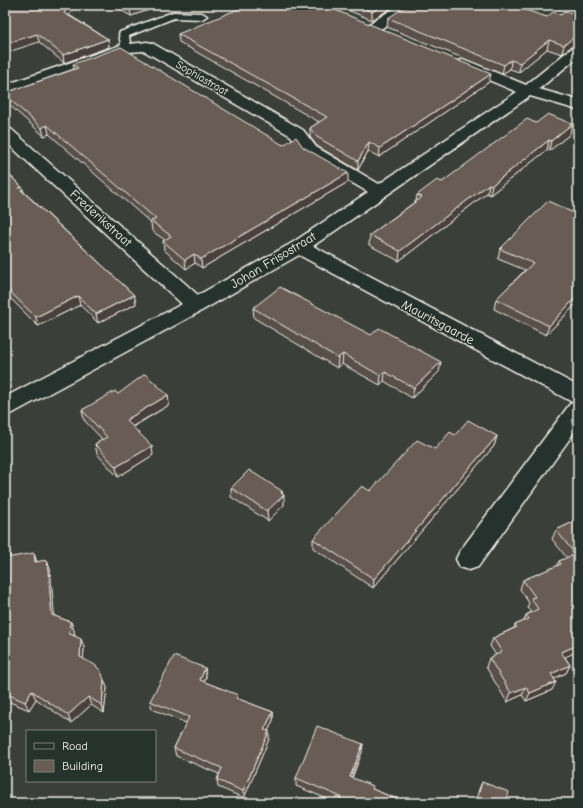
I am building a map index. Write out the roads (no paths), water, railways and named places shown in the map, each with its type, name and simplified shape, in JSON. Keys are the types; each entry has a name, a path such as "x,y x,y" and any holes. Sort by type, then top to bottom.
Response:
{"street":[{"path":"374,27 408,5"},
{"path":"360,22 388,33"},
{"name":"Sophiastraat","path":"5,90 126,48 147,46 297,133 310,151 380,192"},
{"name":"Johan Frisostraat","path":"5,407 196,305 299,247 528,91 578,50"},
{"path":"449,58 528,91 578,105"},
{"name":"Frederikstraat","path":"5,132 196,305"},
{"name":"Mauritsgaarde","path":"299,247 578,396"},
{"path":"469,559 578,410"}],"lane":[{"path":"126,48 124,34 173,15 202,16"}]}
